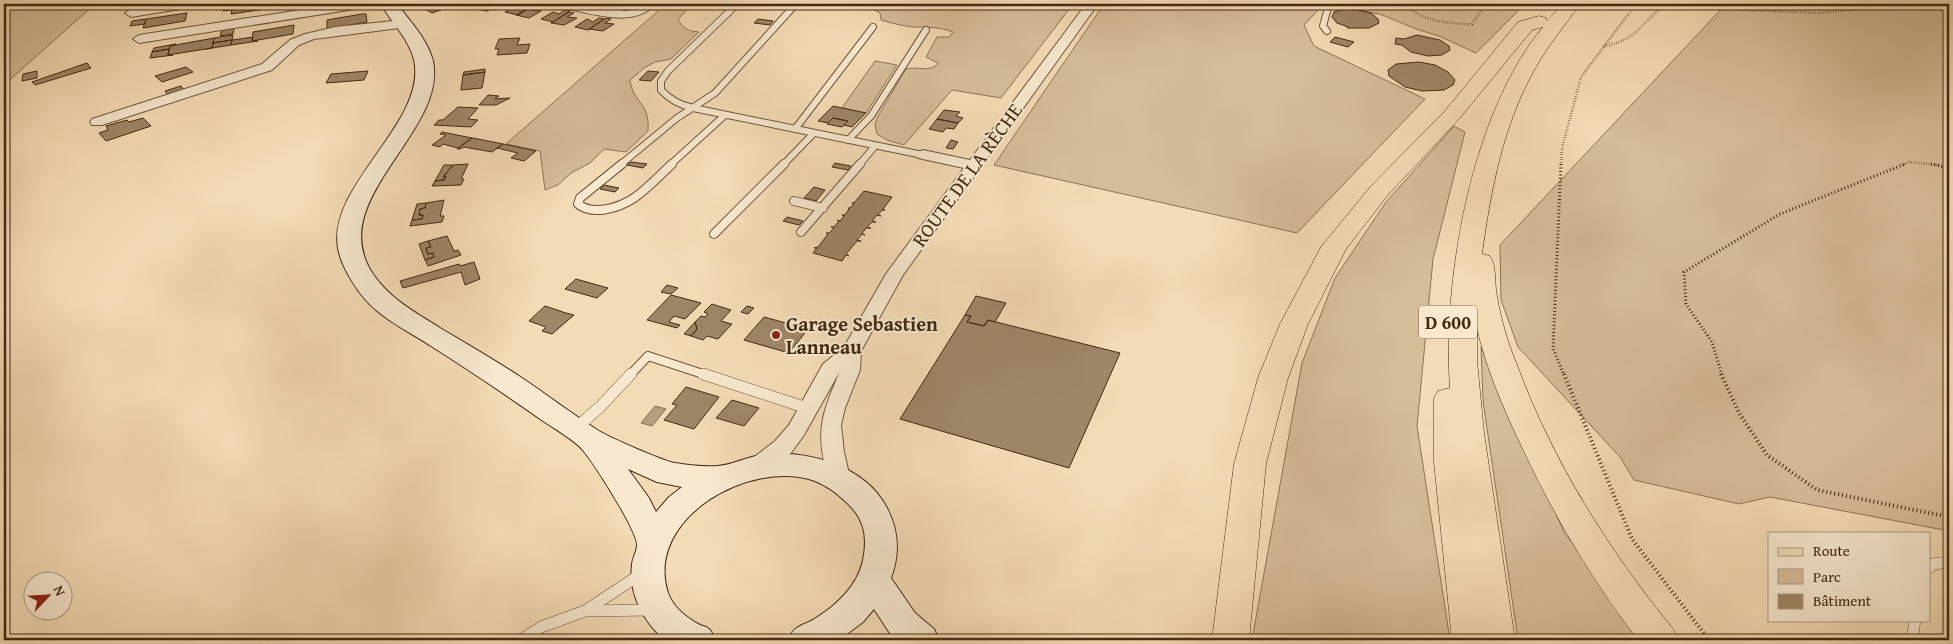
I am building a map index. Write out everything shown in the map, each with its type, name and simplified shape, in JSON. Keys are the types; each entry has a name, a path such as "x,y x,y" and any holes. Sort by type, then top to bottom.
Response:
{"main road":[{"path":"389,4 422,55 423,87 411,119 356,203 349,226 350,246 360,277 384,304 509,383 583,435 668,474 721,478"},
{"name":"D 600","path":"1496,640 1471,466 1462,346 1469,244 1479,194 1504,110 1541,40 1571,4"},
{"path":"1230,640 1250,464 1273,378 1294,324 1334,247 1379,191 1452,115 1525,26 1547,13"},
{"name":"D 600","path":"1471,640 1450,462 1447,342 1452,245 1472,152 1490,108 1522,44 1547,13"},
{"path":"1479,194 1482,240 1481,272 1488,317 1500,362 1532,437 1573,515 1600,560 1660,640"},
{"path":"583,435 638,507 651,556 650,590 659,610 670,624 689,639"},
{"path":"651,556 669,517 692,494 721,478 757,467 787,465 814,469 839,478 859,492 873,511 881,532 881,556 874,581 864,597 851,612 818,639"},
{"path":"874,581 903,624 921,640"}],"street":[{"path":"131,13 186,4"},
{"path":"139,39 361,4"},
{"path":"562,4 625,15 636,13 649,4"},
{"name":"ROUTE DE LA RÈCHE","path":"757,467 783,447 797,430 830,369 851,352 895,274 1092,4"},
{"path":"96,122 267,67 278,60 289,46 308,37 403,24"},
{"path":"922,155 974,166"},
{"name":"ROUTE DE LA RÈCHE","path":"839,478 833,452 831,425 835,408 850,370 851,352"}],"lane":[{"path":"737,4 668,71 661,81 661,90 668,98 676,104 693,108 922,155"},
{"path":"725,115 632,199 607,209 594,211 584,209 578,204 580,198 677,118 715,93 795,4"},
{"path":"1327,31 1322,26 1328,4"},
{"path":"795,129 873,27"},
{"path":"848,140 871,116 926,30"},
{"path":"714,234 814,133"},
{"path":"802,232 876,146"},
{"path":"794,201 823,208"},
{"path":"583,435 601,406 648,356 810,409"},
{"path":"521,640 541,628 585,611 651,556"},
{"path":"1930,567 1933,564 1949,562"},
{"path":"585,611 659,610"},
{"path":"1912,640 1915,622"}],"path":[{"path":"1404,4 1433,21 1453,25 1472,24 1486,4"},
{"path":"1636,4 1581,77 1562,148 1553,348 1632,538 1709,640"},
{"path":"1604,46 1626,41 1639,32 1654,13 1666,4"},
{"path":"1696,4 1717,9 1822,13 1900,4"},
{"path":"1949,168 1938,164 1910,162 1780,214 1684,272 1686,304 1712,342 1720,371 1738,412 1767,455 1817,490 1949,517"}],"green space":[{"path":"4,4 95,4 4,85"},
{"path":"666,4 693,4 678,19 686,29 699,32 671,59 655,62 644,68 630,80 634,94 644,108 648,121 648,131 626,152 604,149 590,163 571,173 558,185 545,190 540,151 506,144"},
{"path":"815,4 1073,4 1001,98 952,90 904,145 887,140 877,134 875,125 877,118 906,69 928,69 935,66 938,63 926,57 937,37 949,37 953,32 938,28 905,26 881,20 880,13 875,10"},
{"path":"1104,4 1525,4 1476,53 1439,36 1380,14 1323,5 1304,25 1314,46 1425,99 1297,233 994,165"},
{"path":"1726,4 1949,4 1949,531 1770,497 1739,504 1634,480 1620,457 1518,347 1501,300 1500,245"},
{"path":"875,61 897,65 866,113 842,108"},
{"path":"1454,126 1465,132 1433,259 1417,426 1450,640 1252,640 1302,363 1335,278 1386,202"},
{"path":"1481,347 1565,534 1651,640 1518,640 1483,401"}],"shaded area":[{"path":"655,406 666,409 652,426 641,423"}],"building":[{"path":"237,4 271,4 271,8 231,14 232,10 223,11 225,7"},
{"path":"441,4 450,4 443,7 446,8 432,13 425,9"},
{"path":"482,4 504,5 496,10 491,9 487,11 471,8"},
{"path":"530,4 535,5 518,15 505,12 518,5 524,7"},
{"path":"534,5 539,6 533,10 541,11 529,18 516,15"},
{"path":"1345,9 1371,13 1378,19 1379,23 1369,28 1347,28 1337,23 1332,17 1334,12"},
{"path":"565,10 570,11 553,22 541,19 553,12 559,14"},
{"path":"569,12 574,13 567,17 577,18 564,25 551,23"},
{"path":"187,13 185,21 143,28 146,19"},
{"path":"366,14 367,22 327,29 327,20"},
{"path":"599,18 604,19 588,30 575,27 587,19 593,22"},
{"path":"606,18 611,19 605,23 614,24 603,31 589,29"},
{"path":"146,19 145,24 130,26 132,21"},
{"path":"758,19 773,21 770,25 754,23"},
{"path":"294,25 293,34 252,41 253,32"},
{"path":"234,28 233,34 220,36 222,30"},
{"path":"233,35 232,40 213,43 214,38"},
{"path":"1417,35 1440,40 1449,46 1450,50 1442,55 1428,56 1411,52 1402,45 1395,44 1396,38 1404,39"},
{"path":"253,37 252,41 258,41 231,45 232,40"},
{"path":"1335,37 1354,42 1348,47 1330,42"},
{"path":"214,38 212,48 168,55 170,46"},
{"path":"520,38 517,45 530,44 527,53 497,55 499,49 495,49 499,39"},
{"path":"232,40 231,45 206,49 212,48 213,43"},
{"path":"176,44 170,46 169,49 152,52 154,48"},
{"path":"169,49 168,55 173,55 150,58 152,52"},
{"path":"1419,62 1435,65 1448,72 1455,80 1453,85 1444,90 1422,91 1405,87 1389,76 1388,70 1396,64"},
{"path":"87,63 91,68 35,85 32,82"},
{"path":"186,67 193,72 162,82 155,76"},
{"path":"485,69 485,72 463,75 464,72"},
{"path":"37,71 37,78 22,81 23,74"},
{"path":"368,71 364,80 326,83 331,74"},
{"path":"648,71 659,72 651,81 639,80"},
{"path":"485,72 482,88 461,90 463,75"},
{"path":"181,86 184,90 168,95 165,91"},
{"path":"488,95 499,96 495,99 510,98 496,105 479,105"},
{"path":"833,106 866,113 852,127 844,125 848,121 833,118 828,123 818,121"},
{"path":"458,107 478,108 468,119 478,120 471,127 434,125 439,120 443,120"},
{"path":"944,110 960,112 956,116 963,118 958,123 937,119"},
{"path":"143,118 151,126 106,141 99,133 108,130 106,126"},
{"path":"833,118 848,121 842,127 827,124"},
{"path":"937,119 958,123 954,129 946,128 943,132 929,129"},
{"path":"442,132 472,138 458,148 443,144 440,147 432,145 446,135 440,134"},
{"path":"472,138 503,144 492,152 464,147 457,149"},
{"path":"951,140 958,142 953,149 946,148"},
{"path":"503,144 536,151 524,161 511,158 518,153 497,148"},
{"path":"631,162 647,164 643,168 627,165"},
{"path":"835,163 851,166 848,170 832,167"},
{"path":"468,164 461,179 464,179 461,185 432,186 435,181 444,180 446,176 443,177 453,165"},
{"path":"444,165 453,165 443,177 446,176 444,180 435,181"},
{"path":"604,185 619,188 615,192 600,189"},
{"path":"814,187 825,190 816,201 804,198"},
{"path":"864,191 892,197 883,209 885,210 882,210 878,215 881,216 877,215 872,221 876,222 872,222 867,227 871,228 866,228 857,240 861,241 857,241 846,254 849,256 846,255 842,261 813,253 817,248 814,248 818,247 828,234 826,233 829,233 834,228 831,227 834,227 839,221 837,220 840,221 844,216 842,215 845,215 848,208"},
{"path":"444,200 440,216 444,216 442,222 410,226 412,220 422,219 423,215 419,215 420,209 425,208 426,203"},
{"path":"426,203 425,208 420,209 419,215 423,215 422,219 412,220 417,204"},
{"path":"787,217 803,221 799,225 783,221"},
{"path":"447,236 454,251 458,250 461,255 428,266 425,260 434,257 433,253 428,254 426,248 431,247 428,241"},
{"path":"428,241 431,247 426,248 428,254 433,253 434,257 425,260 419,244"},
{"path":"474,262 480,279 465,285 461,272 403,288 400,281 459,264 460,266"},
{"path":"576,279 608,288 597,298 565,289"},
{"path":"667,285 678,288 671,294 661,292"},
{"path":"671,295 701,303 685,319 674,316 669,322 680,325 677,328 647,320"},
{"path":"976,296 1006,303 995,322 988,320 984,326 967,322 971,316 965,315"},
{"path":"712,304 731,310 721,321 732,324 718,339 707,336 703,340 691,336 697,329 695,322 701,316 705,317 708,314 704,312"},
{"path":"545,306 574,315 552,334 542,331 546,327 529,321"},
{"path":"747,306 754,308 748,314 741,312"},
{"path":"965,315 971,316 967,322 984,326 988,320 1120,353 1069,468 900,419"},
{"name":"Garage Sebastien Lanneau","path":"764,317 808,329 789,353 744,340"},
{"path":"695,322 697,329 691,336 684,334"},
{"path":"686,387 719,397 694,429 664,420 677,405 672,404"},
{"path":"732,400 759,408 744,426 716,418"}],"place":[{"name":"Garage Sebastien Lanneau","path":"776,335"}]}
